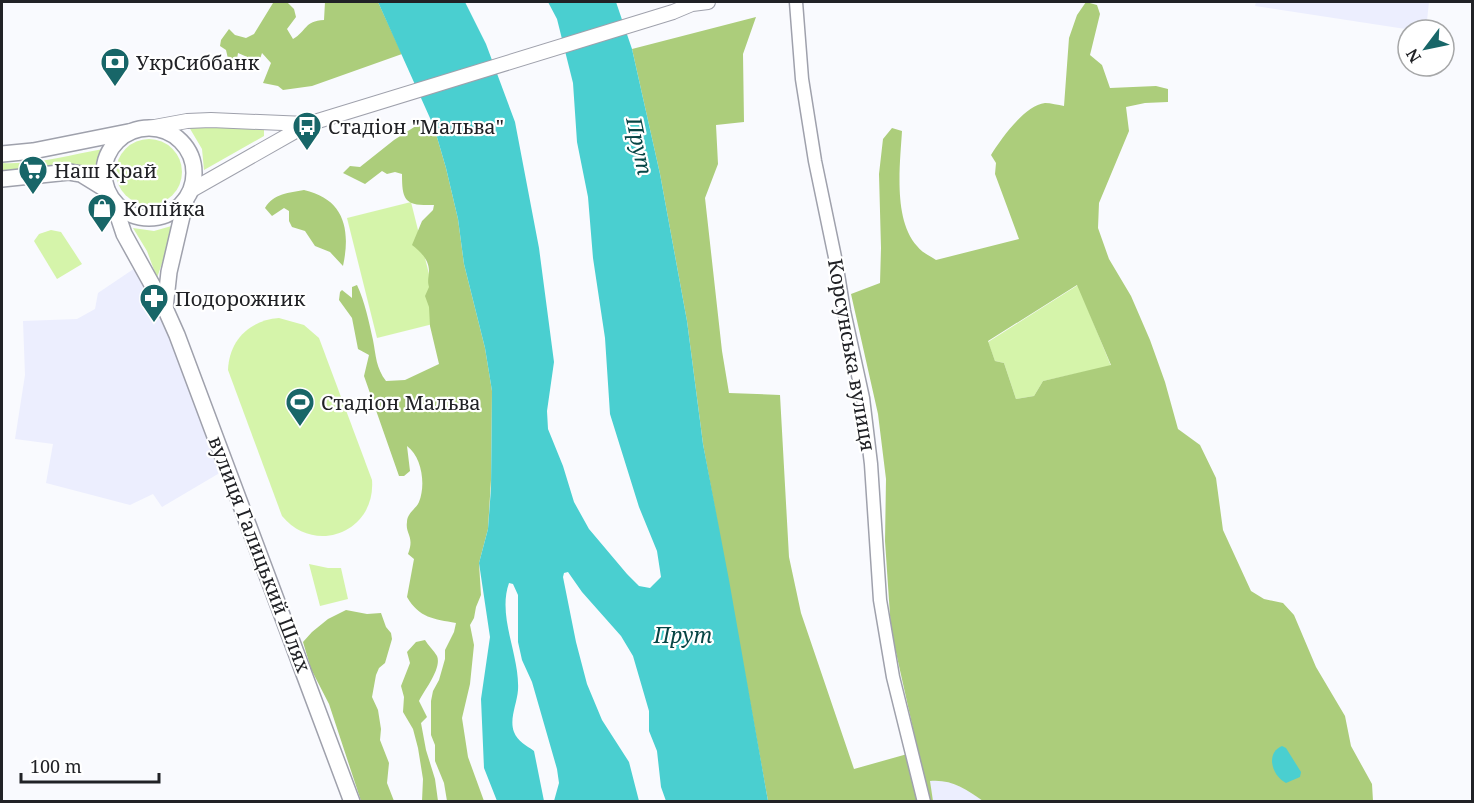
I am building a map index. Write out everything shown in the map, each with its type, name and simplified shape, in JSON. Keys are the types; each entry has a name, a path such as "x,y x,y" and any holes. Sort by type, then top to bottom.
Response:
{"highway":[{"path":"2,154 33,151 149,128 169,132 180,140 188,151 194,171 169,272 165,308"},
{"path":"110,196 103,171 106,159 115,142 131,131"},
{"path":"2,179 69,172 81,174 132,215 155,218 170,213 188,194"},
{"name":"вулиця Галицький Шлях","path":"110,196 124,234 165,308 177,335 352,801"}],"main road":[{"path":"188,194 308,124 673,12 693,3 708,2"},
{"name":"Корсунська вулиця","path":"794,6 802,79 815,161 863,398 871,464 880,600 893,677 924,801"},
{"path":"149,128 187,121 211,120 308,124"}],"shaded area":[{"path":"1256,2 1429,2 1427,18 1396,18 1396,28 1255,6"},
{"path":"141,264 228,468 162,507 153,494 130,505 46,483 53,444 15,439 25,375 23,321 77,319 95,309 98,293"},
{"path":"942,779 966,789 983,801 933,801 929,780"}],"green space":[{"path":"287,2 294,9 296,17 287,29 293,39 309,24 324,20 325,2 378,2 402,54 312,86 283,90 278,86 263,83 271,63 262,53 259,62 238,53 236,65 229,63 226,50 220,46 221,40 229,29 235,35 246,38 254,34 273,3"},
{"path":"1086,2 1097,5 1100,14 1090,55 1102,65 1110,88 1156,86 1168,89 1168,102 1126,107 1129,131 1099,203 1098,228 1109,259 1131,296 1150,340 1178,429 1200,445 1216,478 1223,530 1251,591 1264,599 1283,603 1294,615 1316,667 1345,716 1351,746 1372,784 1373,801 983,801 958,786 930,781 933,801 768,801 703,444 687,321 660,174 632,49 756,17 743,54 744,122 716,125 718,164 705,198 722,351 729,393 780,395 789,557 801,613 854,769 918,751 891,630 885,541 886,479 878,414 851,294 880,283 879,174 883,139 892,128 902,131 901,207 909,235 923,252 936,260 1019,239 995,174 996,163 991,155 1014,124 1037,105 1045,103 1064,106 1069,38 1077,15","holes":["1077,285 1111,365 1043,381 1034,396 1016,399 1004,363 995,361 988,341"]},
{"path":"422,122 434,127 446,168 458,219 464,264 485,348 492,391 488,529 479,563 481,595 470,625 474,645 470,684 462,718 468,757 484,801 447,801 444,783 435,761 435,745 431,735 431,701 445,659 445,650 456,623 434,619 422,613 407,597 414,559 408,554 411,543 407,522 408,516 418,505 421,495 421,472 416,457 407,446 410,471 404,476 399,476 364,376 369,355 358,349 352,318 339,300 342,290 352,298 352,287 357,285 366,312 378,367 386,381 405,380 439,364 425,296 429,287 429,267 424,256 412,245 422,221 433,210 434,205 411,203 407,200 404,196 402,174 395,172 387,174 382,171 365,184 343,173 350,166 360,167 394,140"},
{"path":"189,127 264,129 264,136 204,170 202,149"},
{"path":"149,139 162,142 172,149 179,159 182,172 179,185 172,195 162,202 149,205 136,202 126,195 119,185 116,172 119,159 126,149 136,142"},
{"path":"103,149 96,173 86,169 2,171 2,163 39,161"},
{"path":"304,190 328,200 342,218 346,240 343,266 330,252 315,246 305,231 292,227 289,221 289,211 284,208 272,216 265,208 277,197"},
{"path":"411,202 441,322 377,338 347,218"},
{"path":"175,225 157,278 147,251 133,228 154,231"},
{"path":"51,230 61,232 82,264 57,279 34,241 39,234"},
{"path":"1078,285 1111,366 1043,381 1034,396 1016,399 1004,363 995,361 988,342"},
{"name":"Стадіон Мальва","path":"279,318 304,325 319,338 372,480 371,498 364,513 354,525 326,536 311,535 296,528 282,516 228,370 232,350 243,334 250,327 259,323"},
{"path":"309,564 341,568 348,599 320,606"},
{"path":"346,610 367,614 381,613 391,633 392,639 385,663 376,675 372,697 378,710 380,740 389,763 387,783 394,801 361,801 329,704 311,669 303,642 328,619"},
{"path":"425,640 438,661 435,672 419,701 427,717 421,723 438,801 422,801 423,779 418,748 413,729 403,712 404,697 401,686 410,663 407,652 416,642"}],"water":[{"name":"Прут","path":"378,2 465,2 486,44 515,122 539,248 554,362 547,411 548,429 574,502 589,529 639,586 650,588 661,577 657,551 639,507 610,414 605,338 593,258 588,197 577,142 573,83 557,19 548,2 616,2 632,49 660,174 687,321 703,444 768,801 666,801 661,787 657,751 649,731 649,711 633,656 621,636 582,592 568,572 564,573 563,577 587,684 602,720 629,762 639,801 554,801 559,783 557,769 532,682 522,660 518,642 518,595 513,584 509,583 506,596 507,623 518,677 513,727 522,743 534,751 544,801 497,801 484,768 481,699 490,637 479,563 488,529 491,488 492,391 485,348 464,264 458,219 434,127"},
{"path":"1282,746 1286,748 1301,772 1300,777 1286,783 1277,775 1272,764 1273,754"}],"place":[{"name":"УкрСиббанк","path":"115,88"},
{"name":"Стадіон \"Мальва\"","path":"307,152"},
{"name":"Наш Край","path":"33,196"},
{"name":"Копійка","path":"102,234"},
{"name":"Подорожник","path":"154,324"},
{"name":"Стадіон Мальва","path":"300,428"}]}
